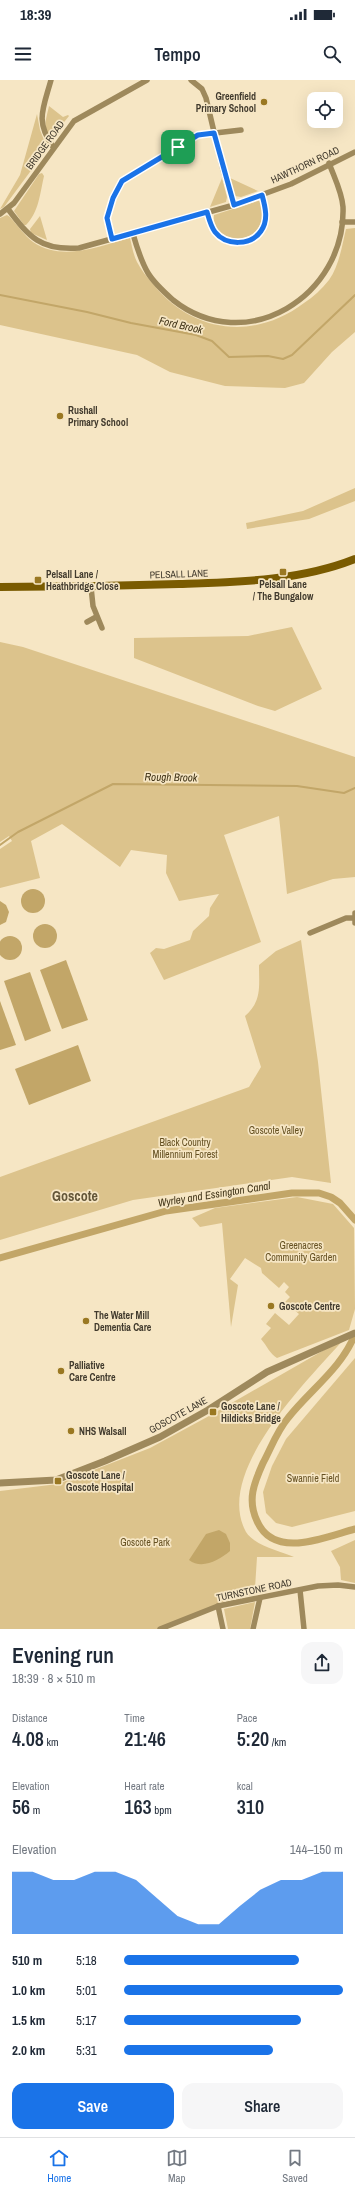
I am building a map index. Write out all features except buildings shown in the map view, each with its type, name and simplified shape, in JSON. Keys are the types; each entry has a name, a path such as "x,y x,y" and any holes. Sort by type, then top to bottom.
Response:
{"main road":[{"name":"PELSALL LANE","path":"0,587 92,587 244,582 308,573 355,559"}],"street":[{"path":"51,80 42,118 42,126 43,133 53,148"},
{"name":"BRIDGE ROAD","path":"8,209 74,121 147,80"},
{"path":"191,80 202,89 206,98 234,205"},
{"path":"112,239 107,218 113,198 122,181 198,135 241,130"},
{"name":"HAWTHORN ROAD","path":"8,209 24,230 43,245 61,249 79,248 234,205 290,184 329,163 355,152"},
{"path":"133,234 140,259 149,275 165,293 183,307 201,316 224,322 248,322 269,317 291,306 311,291 323,278 340,240 342,222 341,197 329,163"},
{"name":"HAWTHORN ROAD","path":"207,212 216,233 231,242 242,242 256,236 264,226 266,215 262,195"},
{"path":"0,214 8,209"},
{"path":"342,222 355,222"},
{"path":"92,587 93,606 96,617 102,628"},
{"path":"86,622 96,617"},
{"path":"310,933 346,918 355,918"},
{"name":"GOSCOTE LANE","path":"0,1483 56,1480 105,1461 160,1437 208,1410 266,1372 355,1333"},
{"name":"TURNSTONE ROAD","path":"160,1629 218,1606 332,1585 355,1587"},
{"path":"300,1590 304,1629"},
{"path":"253,1629 260,1598"},
{"path":"218,1606 223,1629"}],"green space":[{"path":"49,106 63,117 69,116 52,137 47,131 46,127"},
{"path":"37,114 40,130 46,145 44,153 4,207 0,209 20,175"},
{"path":"42,173 44,176 40,196 34,214 26,225 24,225 14,211 39,174"},
{"path":"222,178 227,197 226,202 210,207"},
{"path":"230,178 258,191 241,197 235,196"},
{"path":"261,200 262,216 258,228 250,235 240,238 230,238 221,233 215,226 214,215"},
{"path":"7,215 33,242 44,248 56,251 69,252 94,248 130,238 134,256 140,268 169,300 186,313 205,322 224,326 245,327 265,323 285,315 317,293 329,280 335,269 340,256 346,229 355,228 355,332 332,352 304,383 285,388 225,386 170,372 137,355 0,325 0,218"},
{"path":"40,216 47,240 31,233 30,229"},
{"path":"355,488 355,501 309,519 247,529 246,523 303,511"},
{"path":"292,627 322,689 275,711 258,706 134,658 134,638 248,636"},
{"path":"0,642 23,647 355,757 355,877 333,879 287,894 279,816 224,835 261,942 164,980 150,953 156,948 164,949 190,940 193,931 209,916 210,908 219,894 179,901 166,873 167,855 131,850 120,867 62,824 31,841 40,878 0,888 0,849 12,841 9,836 0,842"},
{"name":"Black Country Millennium Forest","path":"301,940 318,1062 331,1183 292,1177 133,1200 0,1240 0,1177 249,1087 261,1067 245,1016 257,999 259,987 259,965 276,951"},
{"name":"Greenacres Community Garden","path":"297,1197 333,1204 354,1228 355,1309 349,1330 277,1358 270,1352 261,1339 271,1328 266,1324 275,1313 289,1325 299,1314 285,1302 290,1297 285,1292 289,1287 284,1282 279,1288 262,1273 261,1268 245,1258 230,1279 238,1285 231,1327 222,1223 200,1227 192,1218 215,1208"},
{"name":"Goscote Park","path":"345,1338 289,1402 270,1428 253,1455 242,1482 239,1508 246,1532 255,1541 268,1548 294,1557 257,1557 256,1594 225,1601 157,1629 0,1629 0,1491 58,1484 150,1448"},
{"name":"Swannie Field","path":"355,1358 355,1511 292,1527 276,1523 266,1513 263,1492 272,1466 286,1439"},
{"path":"355,1540 355,1583 341,1580 340,1567 331,1551"},
{"path":"255,1602 250,1629 228,1629 224,1609"}],"shaded area":[{"path":"33,889 42,892 45,901 42,910 33,913 24,910 21,901 24,892"},
{"path":"0,901 6,905 9,912 6,922 0,925"},
{"path":"45,924 54,927 57,936 54,945 45,948 36,945 33,936 36,927"},
{"path":"5,937 15,937 21,943 21,953 15,959 5,959 -1,953 -1,943"},
{"path":"66,960 88,1020 62,1029 40,970"},
{"path":"30,972 51,1031 25,1041 4,981"},
{"path":"0,1001 16,1045 0,1050"},
{"path":"78,1045 91,1081 29,1105 15,1069"},
{"path":"219,1530 226,1534 230,1543 230,1551 221,1558 210,1563 199,1564 189,1560 206,1534"}],"waterway":[{"name":"Ford Brook","path":"0,295 87,312 131,323 196,335 212,341 229,357 268,356 283,359 292,355 355,295"},
{"name":"Rough Brook","path":"0,845 18,832 113,784 297,786 344,793 355,788"},
{"name":"Wyrley and Essington Canal","path":"0,1258 166,1211 292,1193 319,1193 331,1197 340,1203 355,1220"},
{"name":"Wyrley and Essington Canal","path":"355,1334 342,1358 288,1418 281,1428 260,1470 252,1499 252,1506 257,1521 265,1533 275,1540 288,1543 301,1543 329,1537 355,1529"}],"place":[{"name":"Greenfield Primary School","path":"264,102"},
{"name":"Rushall Primary School","path":"60,416"},
{"name":"Pelsall Lane / The Bungalow","path":"283,572"},
{"name":"Pelsall Lane / Heathbridge Close","path":"38,580"},
{"name":"Goscote Centre","path":"271,1306"},
{"name":"The Water Mill Dementia Care","path":"86,1321"},
{"name":"Palliative Care Centre","path":"61,1371"},
{"name":"Goscote Lane / Hildicks Bridge","path":"213,1412"},
{"name":"NHS Walsall","path":"71,1431"},
{"name":"Goscote Lane / Goscote Hospital","path":"58,1481"}],"district":[{"name":"Goscote","path":"75,1196"}],"route":[{"path":"214,133 223,170 234,205 262,195 266,208 266,215 261,231 256,236 250,240 242,242 231,242 216,233 211,225 207,212 112,239 107,218 113,198 122,181 178,147 198,135 214,133"}],"park label":[{"name":"Goscote Valley","path":"276,1130"}]}
